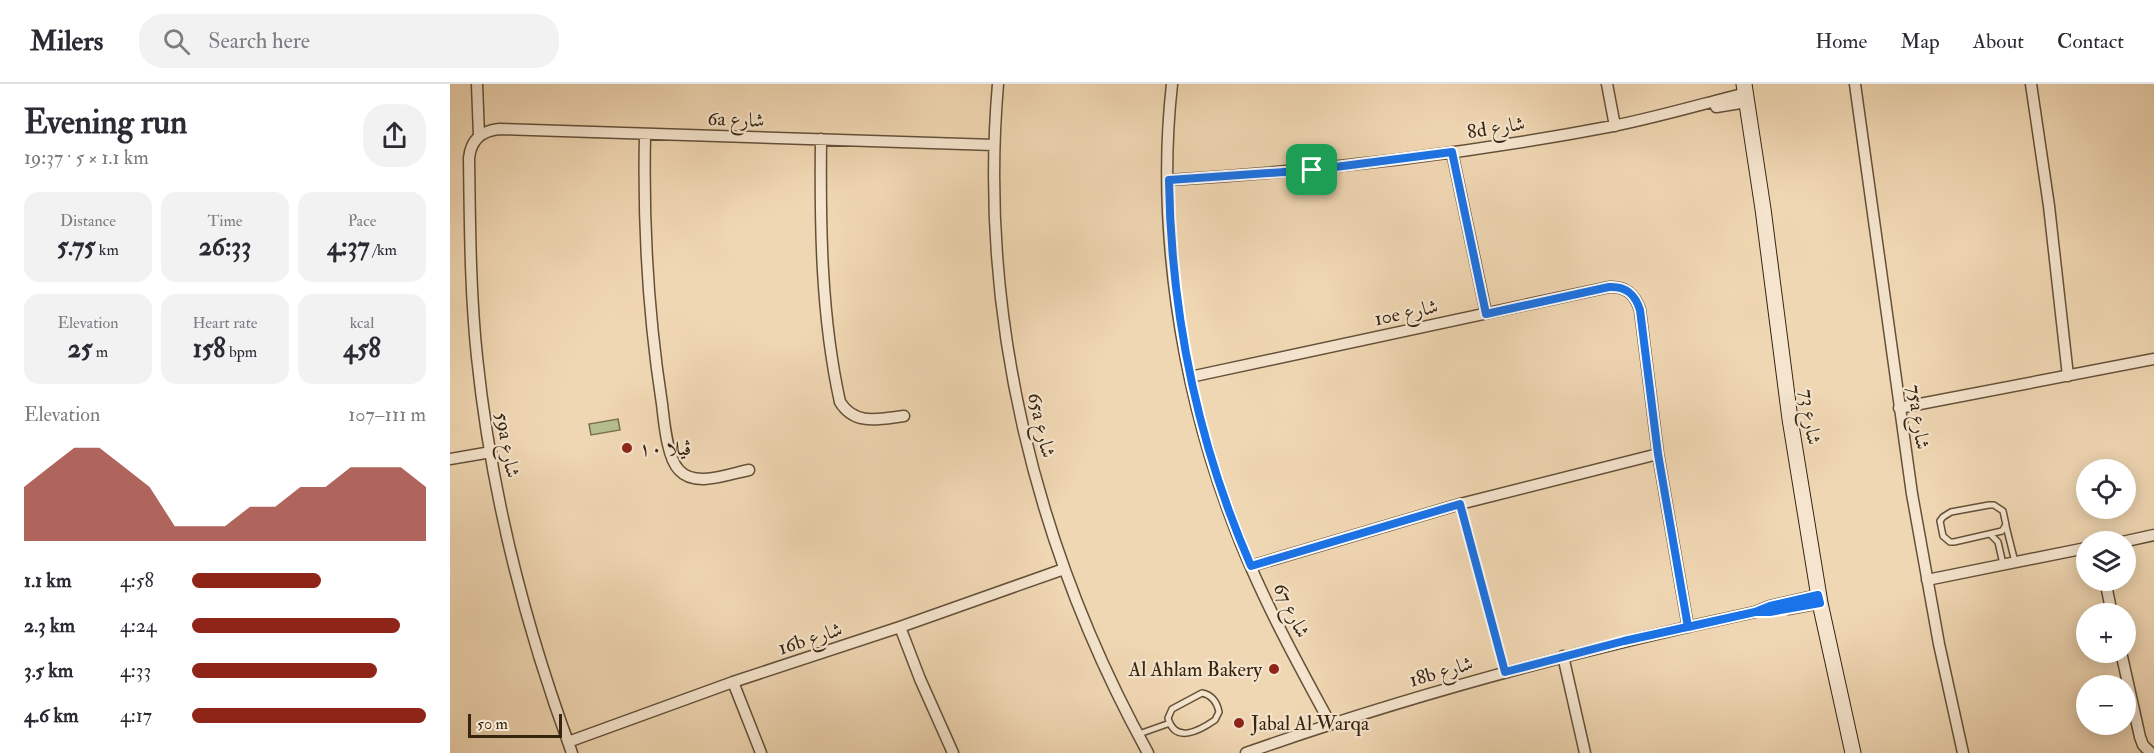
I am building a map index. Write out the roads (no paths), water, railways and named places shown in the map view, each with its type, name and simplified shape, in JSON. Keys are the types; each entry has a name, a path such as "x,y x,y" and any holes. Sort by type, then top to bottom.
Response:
{"street":[{"name":"59a شارع","path":"477,84 478,136 470,150 469,158 470,262 477,357 491,452 519,583 570,748"},
{"name":"65a شارع","path":"998,84 994,145 996,247 1008,347 1027,446 1043,506 1064,569 1100,657 1148,753"},
{"name":"شارع 67","path":"1172,84 1168,142 1170,231 1174,280 1190,377 1201,426 1215,474 1251,566 1330,723"},
{"path":"1606,84 1615,126"},
{"name":"75a شارع","path":"1855,84 1899,408 1927,580 1963,753"},
{"path":"2031,84 2049,206 2068,376"},
{"name":"8d شارع","path":"1169,180 1312,170 1452,152 1615,126 1683,110 1702,110 1746,93"},
{"name":"شارع 73","path":"1746,93 1764,209 1790,419 1819,599 1852,753"},
{"name":"6a شارع","path":"478,136 499,129 994,145"},
{"path":"645,134 645,215 649,296 658,376 671,454 679,471 696,479 749,470"},
{"path":"821,139 820,190 824,281 830,342 840,402 852,416 862,419 904,416"},
{"path":"1452,152 1486,314"},
{"name":"10e شارع","path":"1190,377 1609,287 1623,288 1635,297 1640,310 1658,454"},
{"path":"1899,408 2154,359"},
{"path":"450,459 491,452"},
{"path":"1251,566 1460,504 1658,454 1688,627"},
{"path":"2136,539 2154,535"},
{"path":"1927,580 2076,550"},
{"name":"16b شارع","path":"570,748 733,682 900,627 1064,569"},
{"name":"18b شارع","path":"1246,753 1330,723 1563,656 1755,612 1770,612 1819,599"},
{"path":"900,627 953,753"},
{"path":"1563,656 1585,753"},
{"path":"2123,663 2140,737 2143,745 2151,753"},
{"path":"733,682 761,753"}],"lane":[{"path":"1460,504 1505,672"},
{"path":"2006,525 2002,531 1950,542 1943,536 1940,521 1951,512 1994,506 2002,512 2006,525 2015,562"},
{"path":"1990,534 1998,542 2003,565"},
{"path":"1202,693 1212,697 1218,708 1219,712 1215,720 1188,734 1180,734 1170,723 1168,718 1172,709 1202,693"},
{"path":"1138,735 1170,723"}],"place":[{"name":"ڤيلا ١٠","path":"627,448"},
{"name":"Al Ahlam Bakery","path":"1274,669"},
{"name":"Jabal Al Warqa","path":"1239,723"}]}
